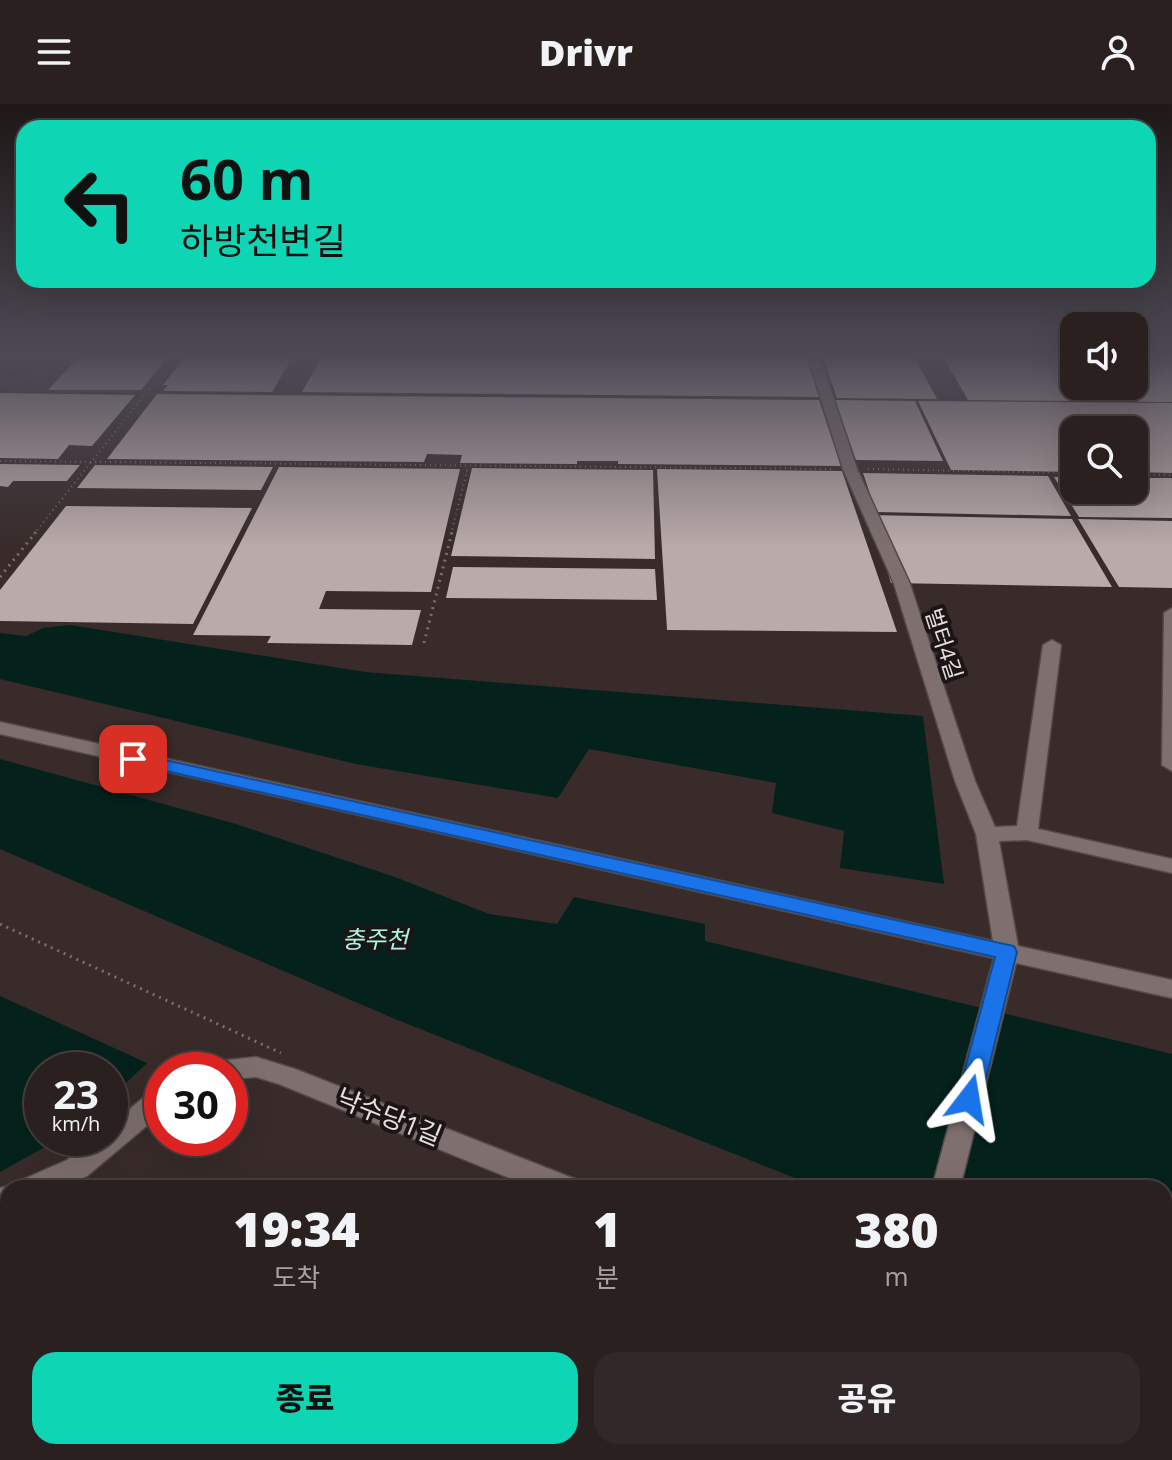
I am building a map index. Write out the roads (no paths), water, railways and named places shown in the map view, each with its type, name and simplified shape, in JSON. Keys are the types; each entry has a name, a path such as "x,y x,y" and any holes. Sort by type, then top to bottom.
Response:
{"street":[{"name":"벌터4길","path":"835,421 850,469 902,584 965,781 987,834 1007,952"},
{"path":"1172,613 1172,765"},
{"path":"1027,833 1052,645"},
{"path":"0,728 1172,989"},
{"path":"987,834 1027,833 1172,866"},
{"path":"948,1180 1007,952"},
{"name":"낙수당1길","path":"248,1068 286,1076 545,1180"},
{"path":"51,1180 77,1168 144,1113"}],"water":[{"path":"70,625 365,672 923,716 944,884 840,868 844,831 772,813 776,783 589,749 558,798 356,764 0,679 0,633 26,636 43,628"},
{"name":"충주천","path":"0,759 236,824 395,877 489,914 557,924 574,897 705,924 705,941 1172,1054 1172,1180 800,1180 395,1019 0,849"},
{"path":"0,996 123,1052 24,1052 24,1156 29,1156 0,1172"},
{"path":"128,1054 144,1062 144,1066 128,1081"}]}
